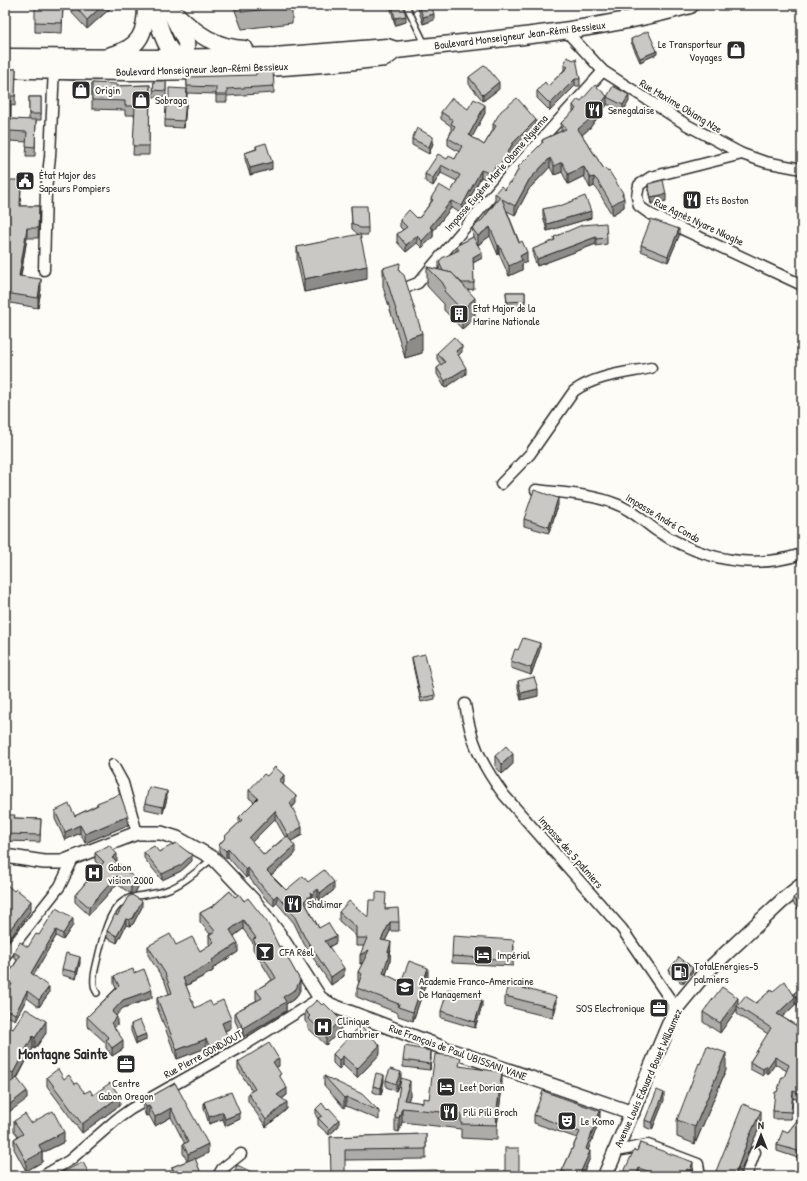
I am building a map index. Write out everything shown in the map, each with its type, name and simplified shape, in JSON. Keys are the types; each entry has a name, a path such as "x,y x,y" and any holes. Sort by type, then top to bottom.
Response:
{"main road":[{"path":"94,58 125,51 135,44 143,30 146,5"},
{"path":"152,5 166,46 180,59 203,67 282,65 291,67"},
{"path":"58,67 172,67 180,59 186,48 186,42 167,5"},
{"path":"167,5 196,32 209,40 224,46 250,49 310,51 320,53"},
{"name":"Boulevard Monseigneur Jean-Rémi Bessieux","path":"5,57 58,67 94,58 180,59 320,53 387,47 396,50 566,31 642,18 690,5"},
{"name":"Boulevard Monseigneur Jean-Rémi Bessieux","path":"5,69 58,67 160,71 291,67 385,58 396,50"},
{"name":"Avenue Louis Edouard Bouet Willaumez","path":"605,1176 633,1113 676,1008 706,973 802,884"}],"street":[{"name":"Rue Maxime Obiang Nze","path":"566,31 603,71 687,125 742,154 765,162 802,170"},
{"path":"44,270 46,190 58,67"},
{"name":"Impasse Eugène Marie Obame Nguema","path":"405,288 418,283 512,172 603,71"},
{"name":"Rue Agnès Nyare Nkoghe","path":"742,154 651,177 639,185 637,196 639,206 650,214 802,285"},
{"path":"501,484 530,454 552,422 579,388 594,380 651,368"},
{"name":"Impasse André Condo","path":"536,490 574,495 617,504 675,541 708,556 748,562 778,560 802,554"},
{"name":"Impasse des 5 palmiers","path":"465,704 477,752 489,775 504,795 622,929 676,1008"},
{"path":"113,765 123,782 137,833"},
{"name":"Rue François de Paul UBISSANI VANE","path":"5,856 55,862 73,859 111,842 137,833 148,832 169,835 200,850 212,858 238,883 274,925 320,998 331,1005 441,1047 633,1113"},
{"path":"5,956 60,886 73,859"},
{"name":"Rue Pierre GONDJOUT","path":"42,1176 70,1160 117,1118 131,1109 243,1046 320,998"},
{"path":"616,1151 648,1145 698,1164 700,1176"},
{"path":"746,1176 755,1152"},
{"path":"218,1176 222,1169 241,1154"}],"lane":[{"path":"406,5 427,47"},
{"path":"97,993 94,987 94,974 103,934 124,900 131,897 170,889 212,858"}],"building":[{"path":"35,5 63,6 62,23 35,22"},
{"path":"74,5 103,5 87,20"},
{"path":"239,5 291,5 292,6 242,12"},
{"path":"392,5 403,5 406,16 395,18"},
{"path":"419,5 431,5 434,14 423,17"},
{"path":"648,31 657,51 640,58 631,39"},
{"path":"567,57 574,60 576,58 580,79 575,79 550,104 537,91 545,82 548,86 568,67 564,65"},
{"path":"485,65 499,82 483,95 469,77"},
{"path":"5,69 16,69 15,96 11,96 10,119 36,120 35,147 26,146 27,132 10,131 9,180 21,180 20,206 39,206 38,228 27,228 19,276 41,279 38,298 5,293"},
{"path":"273,70 274,86 227,89 227,95 216,95 216,87 187,86 187,77 256,75 256,71"},
{"path":"154,81 166,81 166,91 153,90"},
{"path":"92,83 116,84 116,86 150,85 149,146 133,146 135,106 125,106 125,101 92,100"},
{"path":"595,85 607,96 589,120 578,129 604,169 605,168 608,172 609,171 623,193 624,198 612,205 597,180 594,177 590,178 584,167 568,174 562,162 554,166 550,158 529,180 515,206 502,199 519,243 522,241 527,252 520,256 522,260 509,266 490,227 478,236 472,228 482,220 500,197 495,193 501,186 505,190 509,182 511,183 519,168 518,167 543,142 542,140 566,129 561,123 576,109 573,105 578,99 581,101"},
{"path":"613,86 629,95 623,105 607,97"},
{"path":"169,88 187,89 184,121 165,120 166,106 169,106"},
{"path":"29,97 41,97 41,114 29,114"},
{"path":"452,98 468,109 474,99 485,105 469,135 484,145 496,126 493,124 501,111 517,98 536,120 513,143 499,167 496,165 491,174 481,170 462,206 451,201 430,227 433,229 422,241 417,236 406,245 397,234 407,227 400,220 409,210 417,218 420,217 433,200 431,198 439,185 451,192 460,175 441,165 433,178 425,174 438,154 447,159 449,156 455,159 462,146 448,138 455,126 451,124 453,120 441,112"},
{"path":"417,128 433,137 429,147 412,139"},
{"path":"266,143 272,162 250,168 245,153 257,149 256,146"},
{"path":"663,180 666,194 651,197 648,184"},
{"path":"585,196 591,211 547,224 543,209 560,206"},
{"path":"351,206 367,206 368,228 360,228 352,223"},
{"path":"651,219 679,229 668,256 641,245"},
{"path":"606,223 607,238 596,239 596,237 537,259 533,249 555,240 554,237 582,225"},
{"path":"360,234 367,266 304,279 297,247"},
{"path":"473,237 482,252 473,257 474,283 462,283 452,273 443,271 439,262 442,258 459,250 456,246"},
{"path":"400,263 399,271 404,275 422,333 405,339 383,268"},
{"path":"427,267 452,273 475,298 462,310 444,291 446,289 442,282"},
{"path":"506,292 525,292 525,301 507,302"},
{"path":"454,337 462,346 456,351 466,368 445,381 437,368 445,362 437,353"},
{"path":"534,490 558,498 549,527 524,519"},
{"path":"523,638 540,643 531,668 511,661 515,649 518,650"},
{"path":"425,654 435,695 421,698 412,657"},
{"path":"534,677 538,689 521,693 518,681"},
{"path":"506,746 513,754 502,764 495,756"},
{"path":"275,767 284,775 279,781 296,796 290,803 302,827 288,835 275,811 249,838 264,855 287,836 295,846 267,871 286,890 303,876 308,882 324,870 334,882 320,893 318,889 312,894 310,892 311,895 304,901 319,928 328,923 336,936 325,941 344,968 331,977 304,936 294,915 277,895 274,898 265,890 248,868 246,870 228,849 226,851 219,845 226,837 225,836 242,820 239,817 258,798 249,790 264,774 267,776"},
{"path":"149,787 167,791 163,807 145,803"},
{"path":"120,794 128,816 85,834 80,825 65,832 55,811 69,804 75,816 98,805 97,803"},
{"path":"5,810 8,810 8,815 15,815 14,818 41,819 40,835 5,834"},
{"path":"176,843 192,855 181,865 162,874 144,852 154,846 159,852"},
{"path":"109,845 117,854 112,858 124,868 123,869 138,880 135,885 131,886 117,876 89,907 75,895 104,862 95,853"},
{"path":"5,883 14,891 16,889 31,901 9,931 5,928"},
{"path":"802,890 802,900 798,903 793,898"},
{"path":"230,891 235,897 239,894 244,901 248,898 267,922 279,947 281,946 300,980 296,989 283,997 286,1002 243,1028 235,1012 262,998 256,990 276,978 253,939 256,938 243,920 230,930 238,943 212,960 213,962 183,978 195,1008 210,1001 212,1005 223,1000 231,1019 222,1023 228,1038 210,1047 206,1039 177,1050 157,998 172,993 165,973 148,946 170,934 176,945 192,937 200,951 214,942 209,935 215,931 200,913 213,906"},
{"path":"376,892 386,893 385,909 398,908 399,922 390,922 381,940 391,942 388,952 390,952 383,973 401,982 409,961 428,968 413,1012 398,1007 399,1004 357,988 362,974 358,972 369,950 360,955 367,938 356,938 356,927 339,912 349,901 368,917 369,900 376,900"},
{"path":"132,895 142,901 133,918 129,920 126,919 117,936 107,931 115,914 117,916 128,897"},
{"path":"56,908 73,918 63,934 56,930 31,973 49,987 39,1000 27,991 15,1014 8,1010 5,1015 5,998 12,984 5,980 20,956 14,952 20,942 28,947 36,934 39,935"},
{"name":"Impérial","path":"453,936 514,940 513,960 452,956"},
{"path":"66,953 80,957 76,972 62,969"},
{"path":"679,957 693,968 683,981 669,970"},
{"path":"133,969 134,973 144,969 152,990 123,1000 112,1012 117,1017 111,1023 123,1040 112,1048 106,1040 109,1038 87,1017 119,986 114,976"},
{"path":"785,981 795,997 777,1014 802,1029 802,1094 793,1091 791,1112 773,1111 775,1092 777,1092 782,1077 784,1077 789,1065 775,1057 768,1067 766,1066 763,1069 750,1062 771,1028 737,1006 745,996 756,1003 771,990 772,992"},
{"path":"508,984 556,997 553,1008 505,996"},
{"path":"722,987 738,998 720,1023 703,1012"},
{"path":"802,988 802,1005 794,993"},
{"path":"448,989 482,1000 475,1022 441,1011"},
{"path":"317,1000 322,1005 324,1003 341,1020 326,1035 308,1018 310,1016 305,1011"},
{"path":"26,1009 46,1021 35,1038 33,1036 13,1073 5,1069 5,1025 13,1029"},
{"path":"140,1020 146,1034 136,1038 131,1024"},
{"path":"360,1026 380,1045 357,1069 343,1056 339,1060 333,1054"},
{"path":"269,1043 279,1059 273,1062 281,1074 279,1075 287,1088 277,1095 287,1102 266,1120 248,1093 255,1089 238,1062"},
{"path":"405,1046 431,1051 430,1064 403,1060"},
{"path":"707,1046 726,1053 695,1127 677,1120"},
{"path":"435,1054 461,1057 459,1066 502,1072 496,1116 497,1125 461,1124 461,1114 402,1108 399,1118 395,1117 401,1078 410,1081 404,1100 423,1103 423,1098 429,1099"},
{"path":"58,1069 64,1079 69,1075 75,1084 77,1083 85,1093 90,1090 93,1095 110,1083 120,1096 82,1124 47,1077"},
{"path":"390,1069 401,1072 396,1084 386,1080"},
{"path":"376,1073 384,1075 381,1088 373,1086"},
{"path":"324,1076 362,1094 379,1111 346,1097 344,1098"},
{"path":"17,1078 27,1091 5,1108 5,1086"},
{"path":"175,1083 208,1144 188,1154 183,1144 188,1142 171,1108 155,1117 149,1106 146,1107 143,1101"},
{"path":"657,1090 664,1093 652,1123 645,1120"},
{"path":"543,1091 600,1111 586,1149 590,1151 579,1176 574,1176 562,1171 580,1132 534,1115"},
{"path":"231,1092 240,1113 225,1119 223,1112 209,1117 204,1102"},
{"path":"322,1103 327,1110 329,1108 339,1119 329,1129 318,1118 322,1116 316,1109"},
{"path":"743,1104 761,1111 749,1137 735,1175 733,1174 732,1176 729,1176 716,1171"},
{"path":"53,1111 64,1132 39,1145 42,1152 26,1161 14,1139 23,1134 14,1121 25,1114 31,1123"},
{"path":"802,1114 802,1140 798,1151 777,1145 783,1130 788,1132"},
{"path":"426,1134 426,1149 345,1150 345,1176 331,1176 330,1137"},
{"path":"640,1143 693,1162 690,1170 687,1169 684,1176 661,1176 639,1168 636,1176 617,1176 619,1173 623,1174 634,1150 637,1151"},
{"path":"505,1148 519,1148 519,1176 505,1176"},
{"path":"195,1158 202,1176 176,1176 172,1167"},
{"path":"83,1162 90,1176 65,1176 63,1172"},
{"path":"237,1165 260,1176 233,1176"},
{"path":"437,1170 437,1176 368,1176 368,1171"},
{"path":"464,1173 478,1173 478,1176 465,1176"}],"place":[{"name":"Le Transporteur Voyages","path":"736,50"},
{"name":"Origin","path":"81,90"},
{"name":"Sobraga","path":"141,100"},
{"name":"Senegalaise","path":"594,110"},
{"name":"État Major des Sapeurs Pompiers","path":"25,181"},
{"name":"Ets Boston","path":"692,200"},
{"name":"Etat Major de la Marine Nationale","path":"459,314"},
{"name":"Gabon vision 2000","path":"94,873"},
{"name":"Shalimar","path":"293,904"},
{"name":"CFA Réel","path":"265,952"},
{"name":"Impérial","path":"483,955"},
{"name":"TotalEnergies-5 palmiers","path":"680,972"},
{"name":"Academie Franco-Americaine De Management","path":"405,987"},
{"name":"SOS Electronique","path":"659,1008"},
{"name":"Clinique Chambrier","path":"323,1027"},
{"name":"Centre Gabon Oregon","path":"126,1064"},
{"name":"Leet Dorian","path":"446,1087"},
{"name":"Pili Pili Broch","path":"449,1112"},
{"name":"Le Komo","path":"567,1121"}],"district":[{"name":"Montagne Sainte","path":"63,1054"}]}
